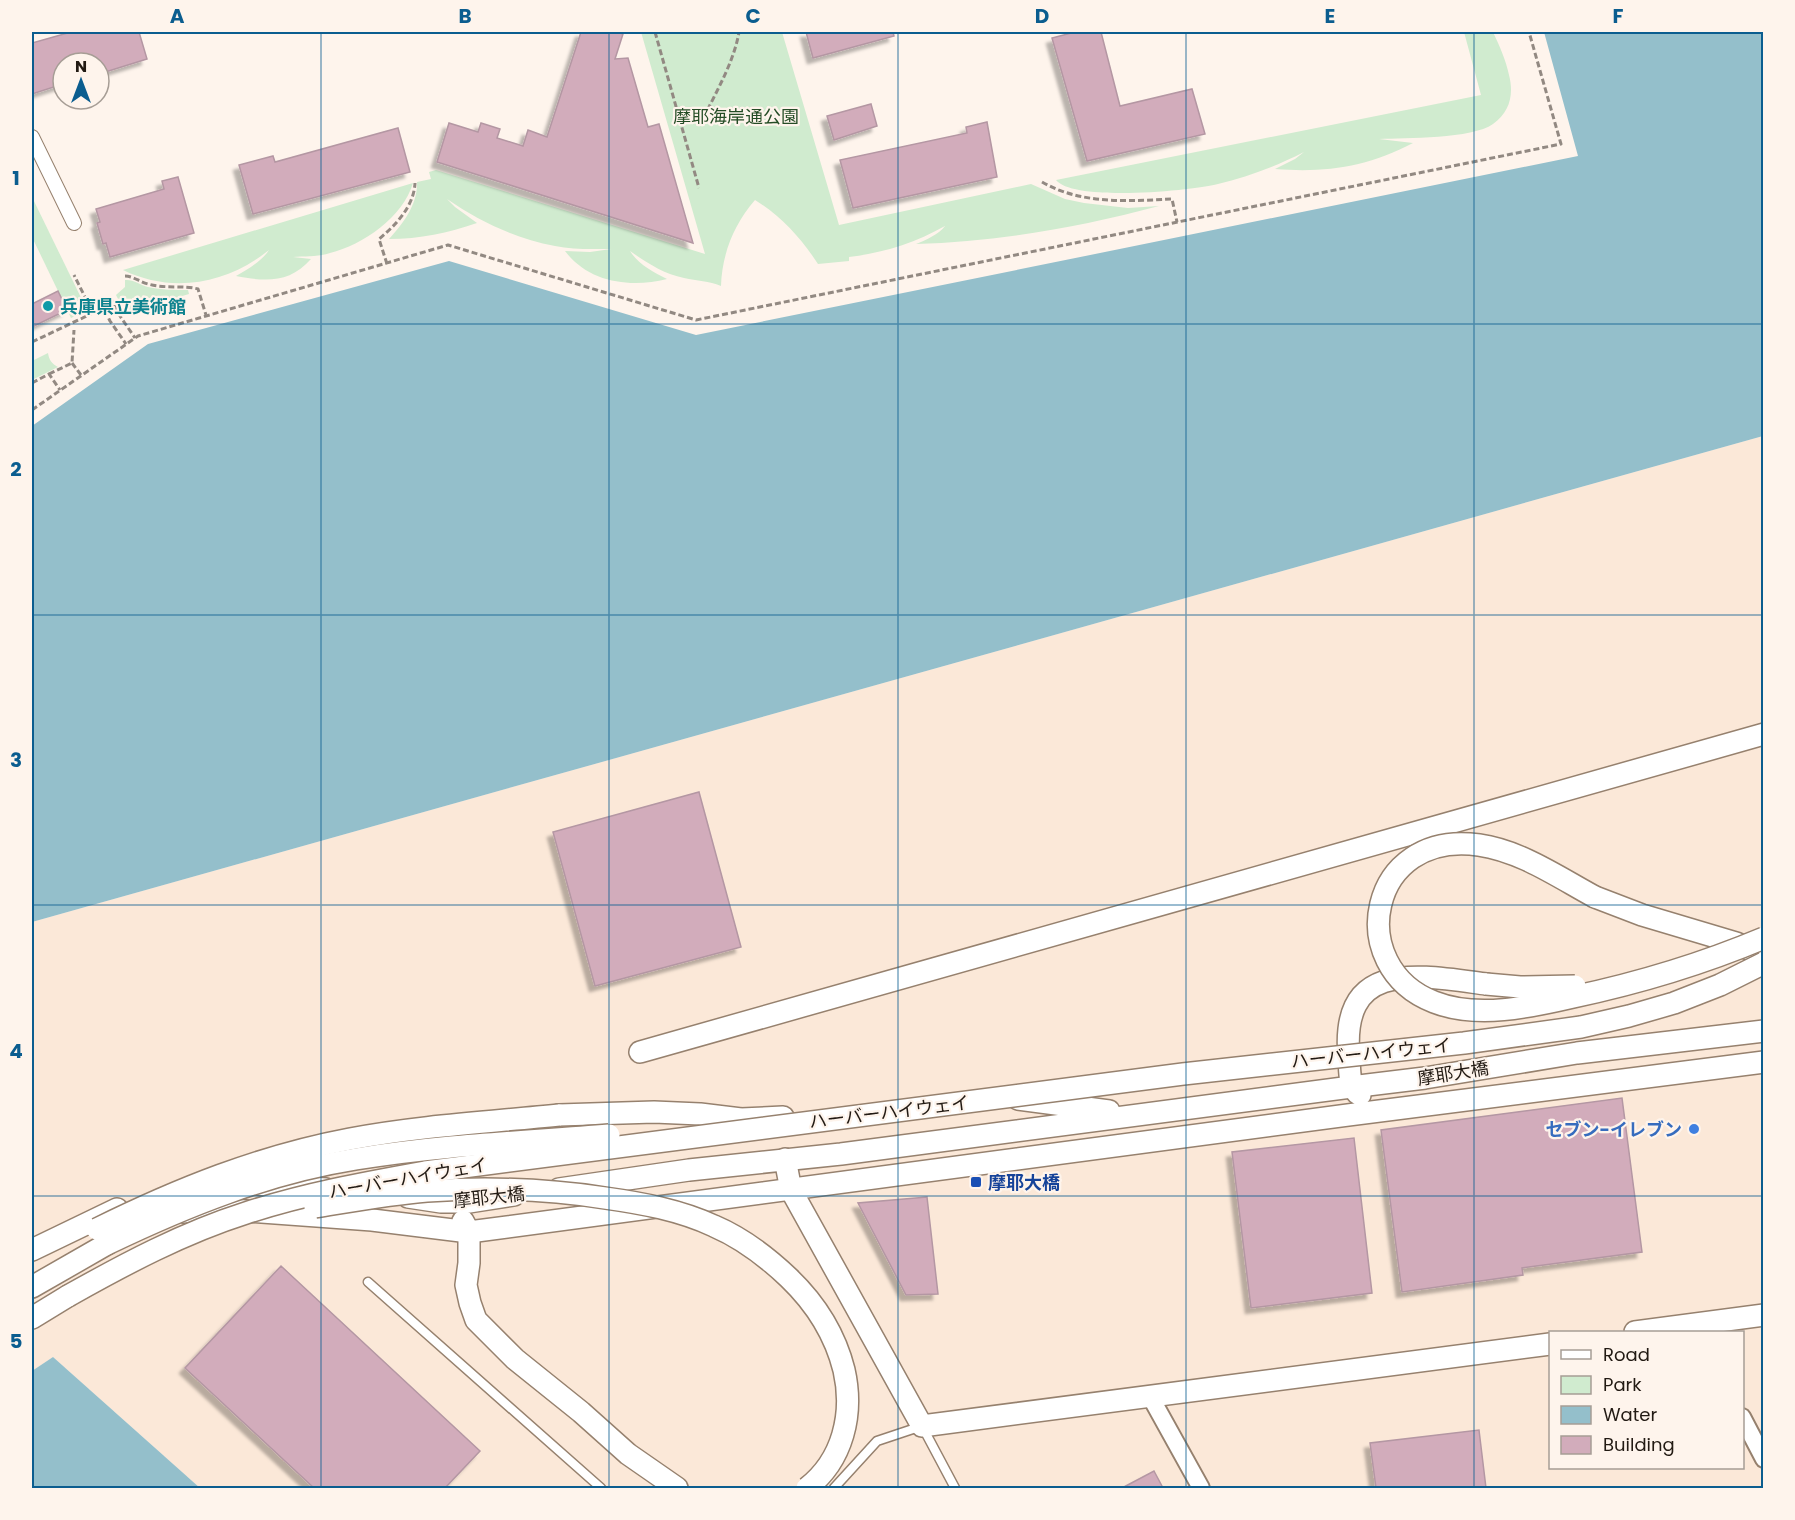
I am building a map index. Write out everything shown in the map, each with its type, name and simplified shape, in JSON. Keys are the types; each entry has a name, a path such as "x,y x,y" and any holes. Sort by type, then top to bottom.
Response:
{"street":[{"path":"32,138 74,223"},
{"path":"640,1052 1764,734"},
{"path":"1764,938 1705,961 1632,984 1540,1004 1478,1009 1447,1006 1412,990 1394,972 1388,961 1380,935 1379,916 1382,896 1395,872 1418,853 1447,844 1478,845 1523,858 1595,897 1642,915 1727,940 1764,956"},
{"path":"1607,1082 1533,1079 1370,1100 1356,1094 1351,1086 1347,1039 1349,1024 1355,1005 1361,996 1370,988 1391,979 1437,978 1543,988 1589,985 1633,977 1703,955 1764,931"},
{"name":"ハーバーハイウェイ","path":"32,1287 107,1244 199,1203 259,1182 354,1159 472,1144 588,1137 718,1123 1184,1063 1530,1025 1593,1014 1665,995 1711,977 1764,951"},
{"name":"ハーバーハイウェイ","path":"32,1318 151,1251 196,1231 245,1213 305,1196 357,1185 424,1172 1171,1075 1464,1043 1559,1030 1629,1016 1674,1003 1720,985 1764,963"},
{"name":"摩耶大橋","path":"32,1250 144,1196 216,1182 370,1192 441,1202 470,1202 689,1170 841,1154 1425,1078 1577,1053 1764,1031"},
{"name":"摩耶大橋","path":"77,1227 139,1215 219,1209 372,1220 468,1232 1336,1116 1764,1062"},
{"path":"32,1266 85,1235 173,1192 276,1157 361,1137 560,1115 654,1112 763,1119 1012,1098 1136,1115"},
{"path":"786,1160 791,1190 922,1426 1549,1344"},
{"path":"68,1296 200,1240 248,1224 299,1210 373,1198 426,1191 525,1190 619,1200 675,1212 714,1225 747,1244 777,1267 801,1290 830,1330 844,1371 848,1411 844,1433 829,1467 807,1488"},
{"path":"441,1202 461,1217 468,1232 469,1263 466,1285 476,1320 515,1359 581,1412 628,1454 677,1488"},
{"path":"1651,1331 1699,1328 1764,1315"},
{"path":"1150,1396 1201,1488"},
{"path":"1744,1419 1764,1460"}],"lane":[{"path":"368,1282 601,1488"},
{"path":"834,1488 877,1441 922,1426 955,1488"}],"path":[{"path":"654,32 699,188"},
{"path":"677,112 703,119 724,76 739,32"},
{"path":"32,410 135,338 448,245 696,320 1561,144 1529,32"},
{"path":"1042,182 1072,195 1092,198 1115,201 1172,200 1177,222"},
{"path":"387,264 379,239 404,212 414,192 415,183"},
{"path":"32,342 93,313 74,274"},
{"path":"125,276 158,286 198,289 206,316"},
{"path":"110,297 135,338"},
{"path":"101,303 126,344"},
{"path":"74,330 72,363 81,375"},
{"path":"32,383 72,363"},
{"path":"50,374 60,390"}],"shaded area":[{"path":"1763,436 1763,1488 200,1488 53,1357 32,1371 32,922"}],"green space":[{"name":"摩耶海岸通公園","path":"641,32 782,32 839,225 1031,184 1065,199 1084,203 1128,208 1159,206 1099,221 1008,237 916,244 928,239 945,226 898,246 849,257 849,261 818,264 790,228 755,200 741,219 730,240 721,286 670,274 630,251 642,264 667,279 625,283 598,276 575,262 565,251 590,252 611,249 569,248 526,239 485,222 447,199 477,223 434,235 389,239 412,206 417,182 431,179 429,172 436,170 705,254"},
{"path":"1464,32 1493,32 1508,69 1511,96 1507,108 1499,119 1483,129 1438,137 1379,139 1413,143 1363,163 1329,169 1275,169 1304,152 1240,178 1204,187 1159,192 1108,193 1067,187 1056,180 1481,95"},
{"path":"413,183 400,207 380,228 343,249 321,255 293,257 311,259 295,273 286,277 267,280 236,276 259,261 269,250 253,262 235,271 199,282 161,282 123,270"},
{"path":"32,197 87,310 71,318 32,237"},
{"path":"125,280 153,288 188,290 189,294 125,313 116,295 125,287"},
{"path":"48,353 51,362 58,367 32,380 32,361"}],"water":[{"path":"1544,32 1763,32 1763,436 32,922 32,426 148,344 449,261 696,335 1578,156"},
{"path":"53,1357 200,1488 32,1488 32,1371"}],"building":[{"path":"71,32 139,32 147,59 111,70 111,51 51,51 51,88 32,94 32,43"},
{"path":"581,32 623,34 615,59 628,58 648,127 659,124 693,243 437,162 449,123 478,132 481,123 500,129 497,138 523,146 528,130 547,137"},
{"path":"806,32 893,32 894,36 813,58"},
{"path":"1075,32 1101,32 1120,106 1192,89 1205,134 1087,161 1052,38"},
{"path":"871,104 877,126 834,140 827,116"},
{"path":"987,122 997,177 853,208 840,160 967,133 966,127"},
{"path":"398,128 410,172 253,214 239,165 273,156 275,162"},
{"path":"178,177 194,233 110,257 106,243 103,244 96,209 164,189 162,181"},
{"name":"兵庫県立美術館","path":"58,291 67,310 32,327 32,304"},
{"path":"699,792 741,947 595,986 553,832"},
{"path":"1622,1098 1642,1252 1522,1268 1523,1275 1402,1292 1381,1130"},
{"path":"1354,1138 1372,1293 1251,1308 1232,1152"},
{"path":"927,1197 938,1294 906,1295 858,1203"},
{"path":"281,1266 480,1451 445,1488 314,1488 185,1368"},
{"path":"1479,1430 1486,1488 1376,1488 1370,1443"},
{"path":"1154,1471 1163,1488 1122,1488"}],"place":[{"name":"兵庫県立美術館","path":"48,306"},
{"name":"セブン-イレブン","path":"1694,1129"},
{"name":"摩耶大橋","path":"976,1182"}]}
